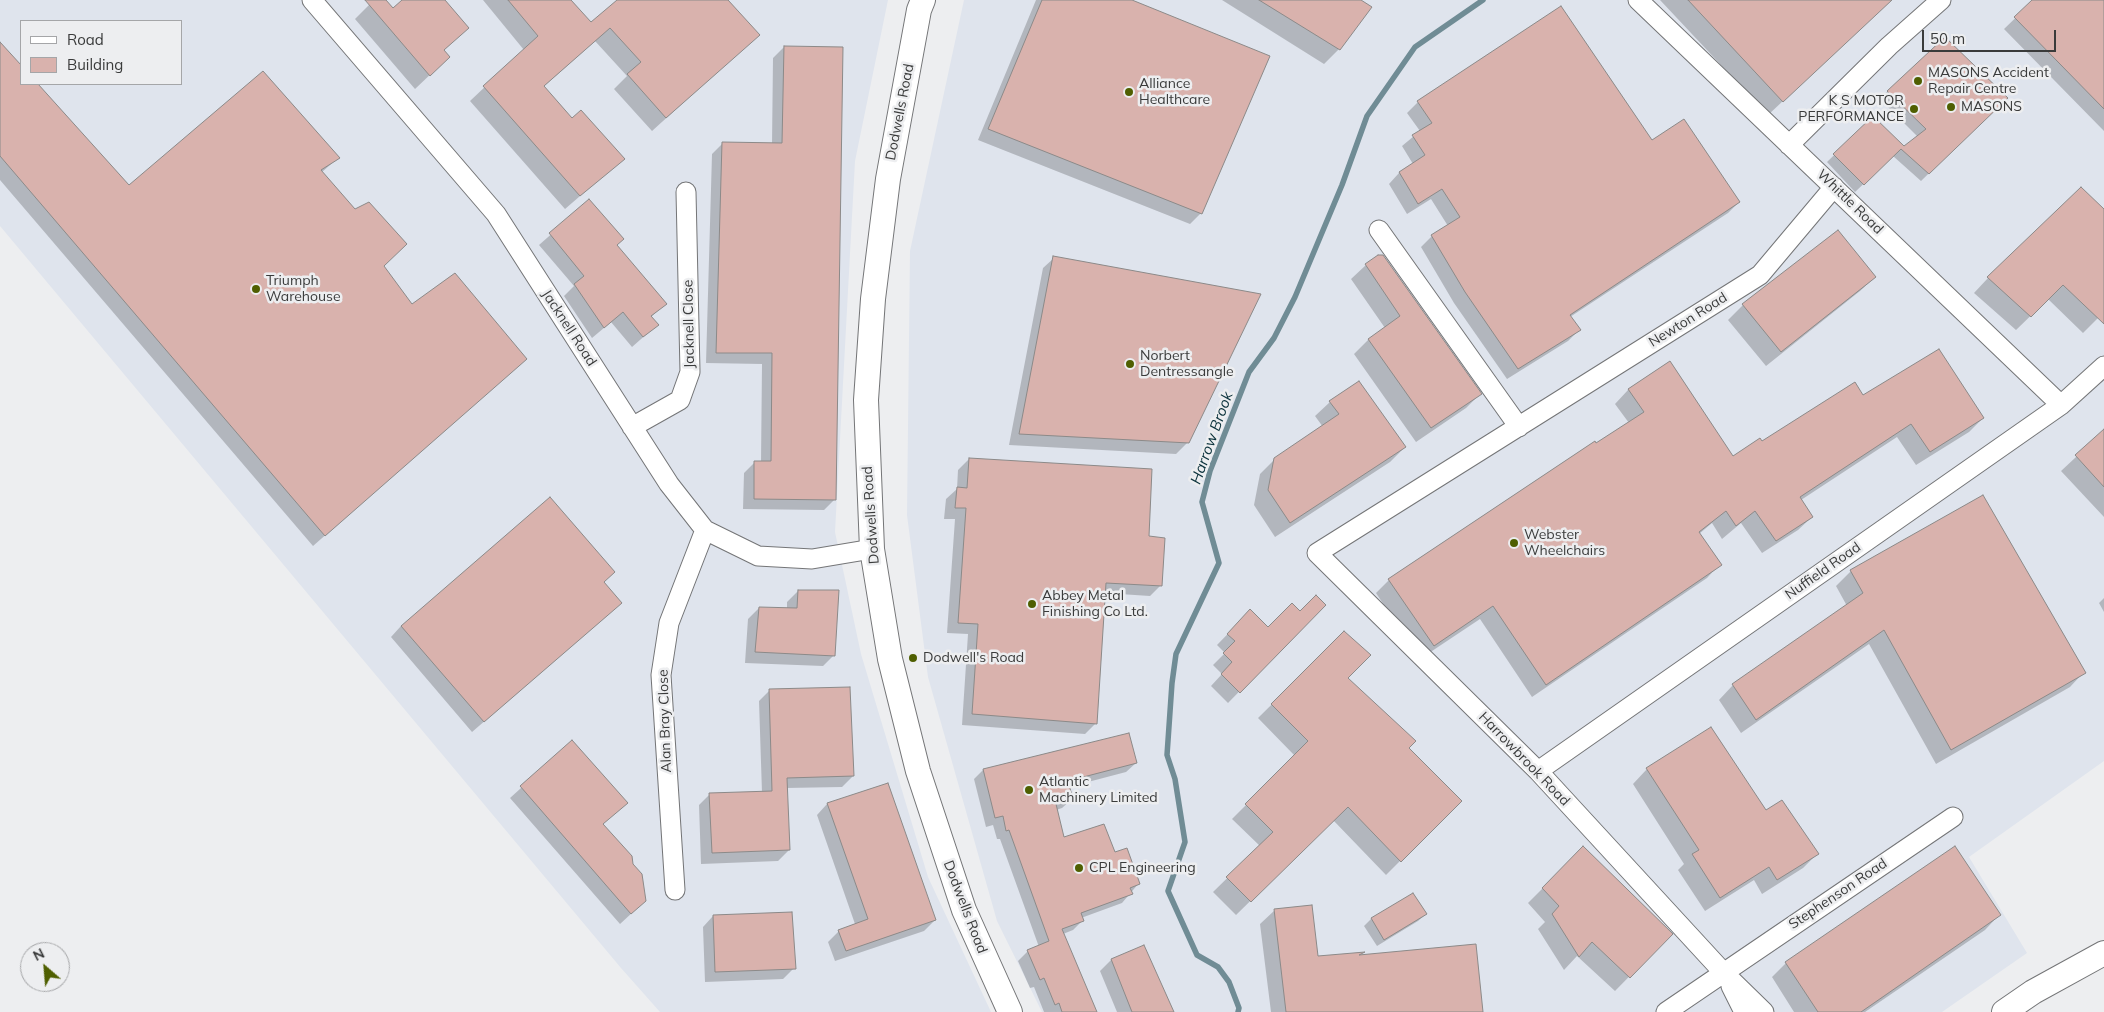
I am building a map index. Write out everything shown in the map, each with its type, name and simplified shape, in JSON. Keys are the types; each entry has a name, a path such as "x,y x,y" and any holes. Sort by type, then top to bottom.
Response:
{"main road":[{"name":"Dodwells Road","path":"923,0 919,10 888,179 873,299 866,400 872,549 890,659 918,771 964,910 1010,1012"},
{"path":"2004,1012 2033,992 2104,953"}],"street":[{"name":"Jacknell Road","path":"312,0 496,214 669,484 705,530 758,556 812,559 872,549"},
{"name":"Whittle Road","path":"1638,0 2062,405"},
{"path":"1789,145 1889,46 1941,0"},
{"name":"Newton Road","path":"1317,553 1760,275 1834,186"},
{"name":"Jacknell Close","path":"632,426 680,400 690,372 686,192"},
{"path":"1379,230 1519,427"},
{"name":"Nuffield Road","path":"1538,771 2062,405 2104,366"},
{"name":"Alan Bray Close","path":"675,890 661,675 670,623 705,530"},
{"name":"Harrowbrook Road","path":"1317,553 1538,771 1723,972 1764,1012"},
{"name":"Stephenson Road","path":"1666,1012 1953,817"},
{"name":"Harrowbrook Road","path":"1723,972 1744,1012"}],"shaded area":[{"path":"0,0 888,0 855,161 835,532 861,654 928,877 991,1012 660,1012 621,968 0,226"},
{"path":"964,0 2104,0 2104,761 1969,857 2027,953 1942,1012 1042,1012 997,921 928,677 907,515 910,251"}],"building":[{"path":"365,0 386,0 393,8 402,0 445,0 469,28 444,50 450,57 430,76"},
{"path":"508,0 571,0 591,22 617,0 728,0 760,35 666,118 627,74 641,62 610,28 544,86 572,118 581,110 625,159 580,196 483,86 538,36"},
{"name":"Alliance Healthcare","path":"1042,0 1132,0 1270,56 1202,214 988,129"},
{"path":"1259,0 1361,0 1372,7 1340,50"},
{"path":"1688,0 1892,0 1783,102"},
{"path":"2032,0 2104,0 2104,109 2014,17"},
{"path":"1561,6 1652,140 1684,119 1740,202 1570,315 1581,330 1518,369 1465,292 1431,235 1460,217 1442,189 1418,204 1399,172 1425,155 1412,135 1432,123 1417,101"},
{"name":"MASONS","path":"1945,37 2008,98 1929,174 1901,149 1864,185 1833,154 1873,116 1904,146 1926,129 1887,91"},
{"name":"Triumph Warehouse","path":"0,42 20,64 20,85 39,85 129,185 263,71 340,158 321,170 355,209 369,202 407,244 384,266 412,304 455,273 527,359 325,536 0,156"},
{"path":"784,46 843,47 836,500 754,499 754,461 771,461 772,353 716,353 722,142 782,143"},
{"path":"2081,187 2104,209 2104,324 2063,285 2031,317 1987,277"},
{"path":"589,199 624,239 617,245 667,304 651,316 659,325 643,337 623,312 604,328 574,284 584,276 549,233"},
{"path":"1838,230 1876,277 1781,352 1742,304"},
{"path":"1378,255 1383,255 1482,394 1431,428 1368,339 1400,316 1365,264"},
{"name":"Norbert Dentressangle","path":"1053,256 1261,294 1189,443 1019,434"},
{"path":"1939,349 1984,418 1930,452 1911,424 1800,497 1813,517 1776,541 1755,511 1736,526 1726,511 1699,532 1722,565 1546,685 1493,606 1434,646 1388,579 1595,441 1596,443 1644,412 1628,389 1670,361 1733,456 1760,438 1762,441 1855,382 1863,395"},
{"path":"1359,381 1406,447 1290,523 1268,490 1274,458 1339,414 1329,401"},
{"path":"2104,429 2104,487 2075,455"},
{"name":"Abbey Metal Finishing Co Ltd.","path":"969,458 1152,469 1149,536 1165,538 1162,586 1106,583 1097,724 972,714 978,624 958,623 966,508 955,508 957,487 967,488"},
{"path":"1983,495 2086,673 1951,750 1884,630 1756,720 1732,684 1863,593 1850,570"},
{"path":"550,497 615,572 604,582 622,603 484,722 401,626"},
{"path":"798,590 839,590 835,656 755,652 759,607 797,608"},
{"path":"1316,595 1326,605 1240,693 1221,674 1232,662 1223,653 1235,641 1227,634 1250,609 1268,627 1292,603 1300,611"},
{"path":"1344,631 1371,655 1348,678 1416,741 1409,748 1462,801 1401,862 1348,807 1251,902 1226,877 1273,832 1245,804 1308,741 1271,704"},
{"path":"850,687 854,776 787,778 790,850 712,853 709,793 772,791 769,689"},
{"path":"1711,727 1766,810 1782,800 1819,854 1777,880 1769,867 1720,898 1692,854 1699,850 1646,768"},
{"path":"1129,733 1137,763 1068,781 1073,799 1056,804 1064,837 1104,824 1115,852 1127,848 1140,884 1130,888 1133,894 1081,913 1084,921 1062,929 1097,1012 1062,1012 1059,1003 1055,1005 1044,978 1040,980 1027,950 1049,941 1009,830 1006,831 1003,816 995,818 983,769"},
{"path":"572,740 628,803 603,824 632,856 633,864 642,874 646,901 631,914 520,786"},
{"path":"888,783 936,920 846,951 838,930 868,919 827,803"},
{"path":"1583,846 1673,934 1630,978 1592,942 1579,957 1552,914 1559,906 1542,888"},
{"path":"1955,846 2001,915 1861,1012 1818,1012 1785,962"},
{"path":"1413,893 1427,914 1384,940 1371,918"},
{"path":"1312,905 1318,956 1365,952 1359,955 1476,944 1483,1012 1286,1012 1274,909"},
{"path":"792,912 796,969 715,972 713,915"},
{"path":"1144,945 1174,1012 1132,1012 1111,959"}],"waterway":[{"name":"Harrow Brook","path":"1238,1012 1239,1008 1229,982 1218,967 1197,955 1168,891 1185,842 1175,779 1167,755 1176,654 1219,563 1202,502 1210,471 1249,372 1274,338 1295,297 1342,185 1367,116 1415,47 1483,0"}],"place":[{"name":"MASONS Accident Repair Centre","path":"1918,81"},
{"name":"Alliance Healthcare","path":"1129,92"},
{"name":"MASONS","path":"1951,107"},
{"name":"K S MOTOR PERFORMANCE","path":"1914,109"},
{"name":"Triumph Warehouse","path":"256,289"},
{"name":"Norbert Dentressangle","path":"1130,364"},
{"name":"Webster Wheelchairs","path":"1514,543"},
{"name":"Abbey Metal Finishing Co Ltd.","path":"1032,604"},
{"name":"Dodwell's Road","path":"913,658"},
{"name":"Atlantic Machinery Limited","path":"1029,790"},
{"name":"CPL Engineering","path":"1079,868"}]}
